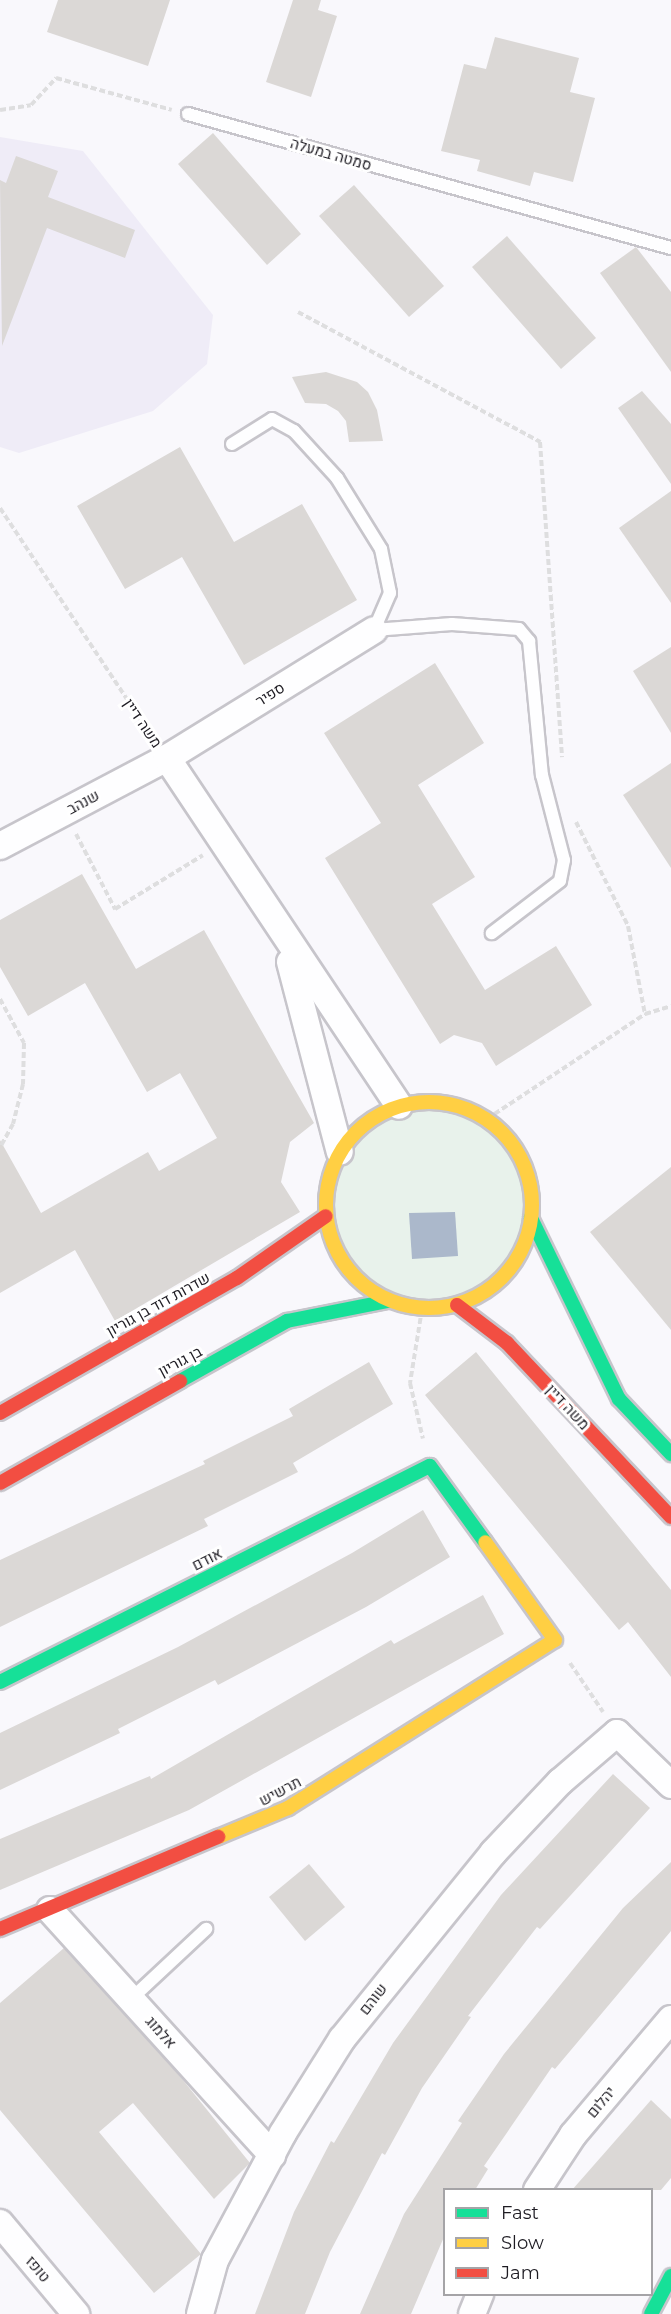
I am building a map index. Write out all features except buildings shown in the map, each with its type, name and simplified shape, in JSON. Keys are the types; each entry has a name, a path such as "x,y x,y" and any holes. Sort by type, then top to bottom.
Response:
{"street":[{"name":"ספיר","path":"166,759 374,630"},
{"name":"שנהב","path":"0,846 166,759"},
{"name":"משה דיין","path":"166,759 284,938 399,1106"},
{"name":"משה דיין","path":"284,938 340,1152"},
{"path":"416,1101 450,1102 487,1119 507,1136 525,1164 533,1198 529,1233 514,1265 489,1290 457,1305 422,1309 388,1302 359,1283 337,1255 326,1216 326,1189 340,1152 356,1130 384,1110 416,1101"},
{"name":"שדרות דוד בן גוריון","path":"0,1413 237,1278 326,1216"},
{"path":"531,1218 619,1399 671,1454"},
{"name":"בן גוריון","path":"0,1483 287,1321 388,1302"},
{"name":"משה דיין","path":"457,1305 507,1343 671,1517"},
{"path":"430,1466 555,1640"},
{"name":"אודם","path":"0,1682 430,1466"},
{"name":"תרשיש","path":"0,1929 50,1910 288,1808 555,1640"},
{"path":"617,1733 671,1785"},
{"name":"שוהם","path":"200,2314 215,2260 272,2155 342,2039 403,1961 493,1853 560,1782 617,1733"},
{"name":"אלמוג","path":"50,1910 272,2155"},
{"name":"יהלום","path":"538,2188 573,2135 671,2019"},
{"name":"טופז","path":"0,2223 76,2314"},
{"path":"651,2314 671,2276"},
{"path":"472,2314 480,2296"}],"lane":[{"name":"סמטה במעלה","path":"188,114 671,248"},
{"path":"232,444 272,419 294,431 337,478 381,549 390,593 374,630 452,624 519,629 529,641 542,775 564,860 560,881 492,933"},
{"path":"131,1999 206,1929"}],"path":[{"path":"0,110 31,105 56,78 188,114"},
{"name":"משה דיין","path":"0,508 166,759"},
{"path":"65,812 115,909 223,843"},
{"path":"0,999 24,1043 23,1084 12,1124 0,1147"},
{"path":"487,1119 645,1014"},
{"path":"422,1309 410,1383 430,1466"},
{"path":"555,1640 617,1733"}],"shaded area":[{"path":"0,137 83,151 213,315 207,364 153,411 19,453 0,447"},
{"path":"419,1106 439,1106 467,1113 492,1128 506,1142 521,1167 528,1195 528,1215 521,1243 506,1268 492,1282 458,1300 439,1304 419,1304 391,1297 366,1282 352,1268 334,1234 330,1215 330,1195 337,1167 352,1142 366,1128 400,1110"}],"water":[{"path":"455,1212 458,1256 412,1259 409,1213"}],"traffic: fast":[{"path":"531,1218 619,1399 671,1454"},
{"path":"180,1381 287,1321 388,1301"},
{"path":"0,1682 430,1466 485,1542"},
{"path":"651,2314 671,2276"}],"traffic: slow":[{"path":"419,1102 439,1102 469,1109 495,1125 509,1139 525,1165 532,1205 525,1245 509,1271 495,1285 469,1301 439,1308 419,1308 389,1301 363,1285 349,1271 333,1245 326,1215 326,1195 333,1165 349,1139 363,1125 389,1109 419,1102"},
{"path":"218,1837 288,1808 555,1640 485,1542"}],"traffic: jam":[{"path":"0,1413 237,1278 326,1216"},
{"path":"457,1305 507,1343 671,1517"},
{"path":"0,1483 180,1381"},
{"path":"0,1929 218,1837"}]}
